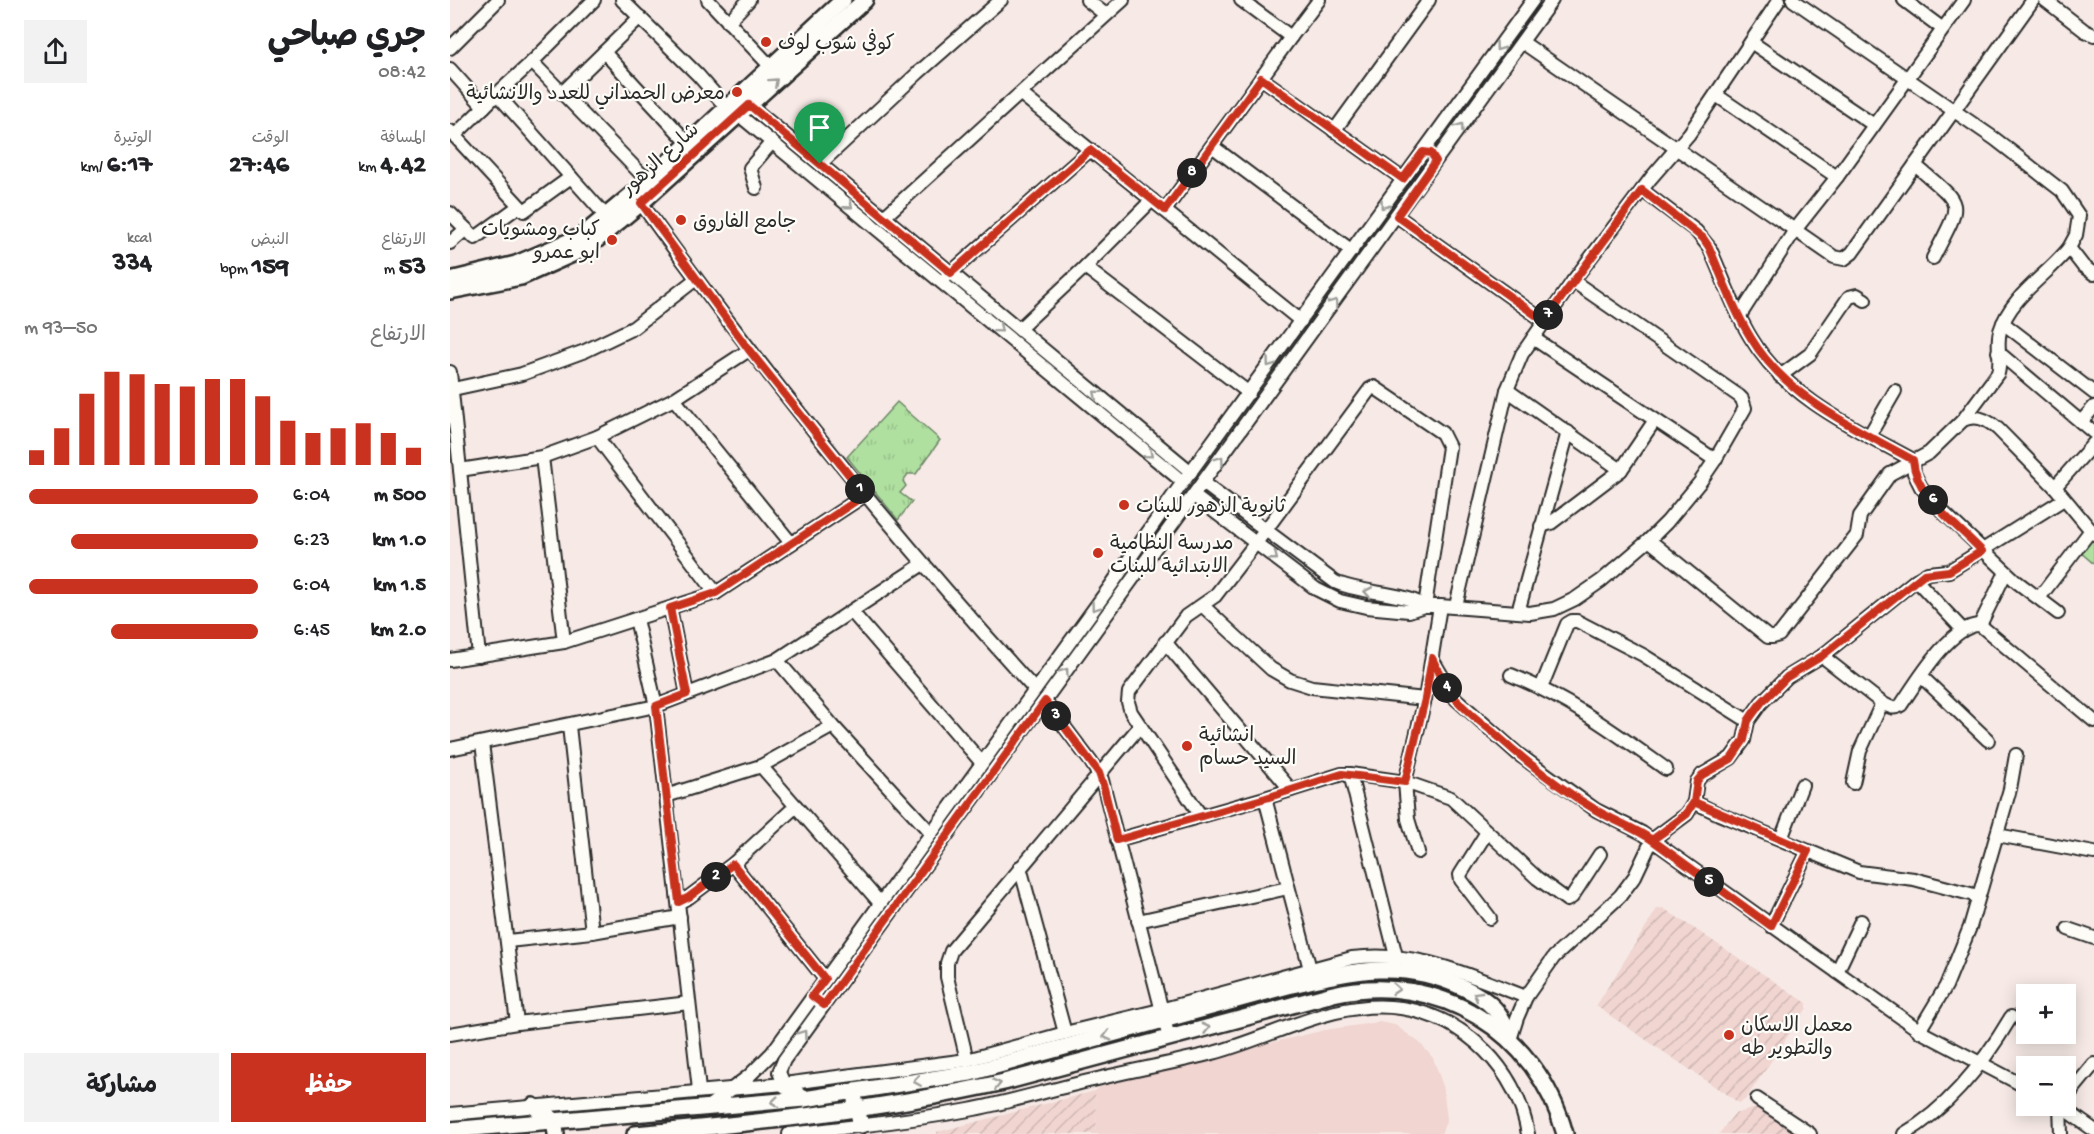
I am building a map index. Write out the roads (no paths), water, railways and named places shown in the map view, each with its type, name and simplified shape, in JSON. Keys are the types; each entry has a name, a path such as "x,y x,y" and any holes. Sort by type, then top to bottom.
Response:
{"main road":[{"name":"شارع الزهور","path":"450,280 519,270 582,236 689,144 738,109 772,68 843,0"},
{"name":"شارع الزهور","path":"450,291 588,247 641,203 738,109 865,0"},
{"path":"450,1130 555,1127 688,1110 804,1099 970,1073 1072,1036 1287,981 1373,969 1400,969 1426,973 1474,993 1490,1003 1505,1024 1510,1040"},
{"path":"1287,981 1293,1005"},
{"path":"635,1134 857,1108 966,1091 1293,1005 1360,989 1387,988 1414,991 1441,998 1489,1023 1510,1040 1545,1083 1557,1108 1565,1134"},
{"path":"1072,1036 1083,1061"},
{"path":"784,1084 804,1099"},
{"path":"854,1091 861,1125"},
{"path":"533,1106 555,1127"},
{"path":"688,1110 690,1129"}],"street":[{"path":"571,177 524,211 452,133 484,107 594,0"},
{"path":"622,0 698,75 738,109 771,142 946,277 1019,329 1187,477"},
{"path":"708,0 772,68"},
{"path":"728,22 749,0"},
{"path":"820,164 1000,0"},
{"path":"1087,0 1106,15"},
{"path":"884,217 1123,0"},
{"path":"1241,0 1291,37"},
{"path":"1165,210 1319,0"},
{"path":"1334,131 1429,0"},
{"path":"705,1109 765,1062 1533,0"},
{"path":"784,1084 779,1072 780,1066 1552,0"},
{"path":"1456,606 1514,372 1544,321 1642,190 1677,149 1779,0"},
{"path":"1649,540 1768,637 1779,634 1857,535 1860,516 1881,484 1890,474 1936,448 1963,420 1998,373 2000,366 1998,337 2012,306 2069,248 2076,235 2079,216 2062,192 1955,110 1793,0"},
{"path":"1904,0 1943,29"},
{"path":"1739,317 1795,230 1837,177 1964,0"},
{"path":"1522,42 1838,259 1849,256 2033,0"},
{"path":"2045,0 2085,31 2094,35"},
{"path":"450,48 495,1"},
{"path":"563,92 640,17"},
{"path":"1752,42 1874,125"},
{"path":"604,52 689,144"},
{"path":"532,62 648,181"},
{"path":"450,69 484,107"},
{"path":"1261,78 1403,179"},
{"path":"497,94 605,216"},
{"path":"1021,94 1301,321"},
{"path":"1716,95 1837,177"},
{"path":"738,109 820,164 884,217 946,277 1169,470 1187,477"},
{"path":"756,188 750,168 771,142"},
{"path":"1212,146 1352,251"},
{"path":"946,277 1090,150"},
{"path":"1423,152 1431,153 1436,161"},
{"path":"1915,165 1955,203 1955,214 1933,258"},
{"path":"1642,190 1703,238 1751,339 1780,376 1808,399 1913,460"},
{"path":"1019,329 1152,200"},
{"path":"641,203 749,350 865,495 1035,690"},
{"path":"450,213 475,238 519,206"},
{"path":"1397,216 1544,321"},
{"path":"450,243 466,229"},
{"path":"2069,248 2078,260 2094,274"},
{"path":"1085,267 1249,393"},
{"path":"453,389 522,374 585,351 633,328 696,279"},
{"path":"1194,496 1316,590 1340,601 1366,607 1408,610 1425,606 1456,606 1518,612 1542,612 1565,605 1601,581 1649,540 1684,502 1715,460 1743,412 1744,404 1742,399 1573,281"},
{"path":"1780,376 1810,354 1849,297 1857,295 1865,300"},
{"path":"2003,323 2094,393"},
{"path":"1533,338 1715,460"},
{"path":"460,470 542,457 597,437 674,399 749,350"},
{"path":"1998,352 2094,433"},
{"path":"450,372 479,656"},
{"path":"1202,816 1140,726 1129,707 1129,692 1189,613 1203,606 1215,596 1370,389 1377,387 1442,433 1449,447 1425,606"},
{"path":"1508,390 1621,470"},
{"path":"1869,436 1895,391"},
{"path":"674,399 791,543"},
{"path":"2081,422 2094,407"},
{"path":"1963,420 1977,417 1992,423 2055,487 2092,532 2038,598"},
{"path":"1541,526 1551,523 1621,470 1655,420"},
{"path":"1518,612 1568,432"},
{"path":"597,437 716,593"},
{"path":"2055,487 2094,443"},
{"path":"542,457 564,642"},
{"path":"1913,460 1914,472 1921,487 1942,512 2006,572 2058,613"},
{"path":"1169,470 1173,496"},
{"path":"1203,483 1335,582 1356,590 1413,599 1425,606"},
{"path":"450,660 564,642 716,593 865,495"},
{"path":"1510,1040 1516,1018 1526,997 1558,952 1612,904 1628,886 1652,840 1683,818 1694,802 1697,781 1702,775 1731,759 1744,740 1748,721 1761,703 1787,677 1822,656 1916,580 1928,573 1949,571 2064,500"},
{"path":"450,749 569,726 656,706 777,660 923,564"},
{"path":"1980,625 2006,572"},
{"path":"1916,580 1963,630"},
{"path":"1112,584 1122,592"},
{"path":"1203,606 1271,669 1290,680 1312,687 1425,699"},
{"path":"1418,852 1408,819 1405,782 1425,699 1440,606"},
{"path":"670,608 687,694"},
{"path":"852,612 982,763"},
{"path":"636,619 656,706 699,1090"},
{"path":"1541,687 1567,624 1574,621 1642,655 1748,721"},
{"path":"1822,656 1882,703 1892,708 1901,705 1941,650 1969,626 1980,625 2094,721"},
{"path":"1165,642 1291,790"},
{"path":"1432,658 1456,699 1518,754 1596,810 1652,840 1919,1031 2016,1082"},
{"path":"777,660 833,726 931,833"},
{"path":"1511,675 1541,687 1587,713 1666,769"},
{"path":"1921,676 1988,740"},
{"path":"1045,701 1099,773 1168,1038"},
{"path":"1853,783 1860,751 1882,703"},
{"path":"569,726 592,932"},
{"path":"666,796 761,766 833,726"},
{"path":"967,1060 947,977 947,963 951,951 1140,726"},
{"path":"482,743 517,1023"},
{"path":"1919,1031 1946,986 1970,927 2010,789 2016,755"},
{"path":"761,766 880,903"},
{"path":"1117,840 1342,774 1350,774 1405,782 1451,798 1537,878 1567,900 1572,897 1600,854"},
{"path":"1350,774 1396,956"},
{"path":"1781,839 1802,785"},
{"path":"1266,798 1310,969"},
{"path":"1694,802 1859,872 1914,879 1978,896"},
{"path":"679,902 733,864 796,806"},
{"path":"1487,832 1460,875 1461,880 1490,918"},
{"path":"1997,835 2094,853"},
{"path":"1771,926 1808,851"},
{"path":"733,864 825,979"},
{"path":"450,1114 784,1084 967,1060 1072,1036 1020,867"},
{"path":"677,887 686,890 699,889"},
{"path":"1138,921 1288,888"},
{"path":"508,941 592,932 680,917"},
{"path":"1837,972 1861,921"},
{"path":"2068,929 2094,938"},
{"path":"1287,981 1310,969 1352,958 1396,956 1434,964 1526,997"},
{"path":"812,996 824,1005"},
{"path":"450,1034 517,1023 689,1003"},
{"path":"789,1134 968,1110 1007,1102 1215,1053 1347,1010 1383,1006 1436,1017 1460,1030 1482,1047 1505,1074 1514,1090 1528,1134"},
{"path":"1904,1134 1942,1108 1980,1063 2011,1017"},
{"path":"2076,1086 2094,1065"},
{"path":"1757,1099 1810,1134"},
{"path":"2060,1116 2061,1134"},
{"path":"2074,1116 2094,1130"}],"place":[{"name":"كوفي شوب لوف","path":"766,42"},
{"name":"معرض الحمداني للعدد والانشائية","path":"737,92"},
{"name":"جامع الفاروق","path":"681,220"},
{"name":"كباب ومشويات ابو عمرو","path":"612,240"},
{"name":"ثانوية الزهور للبنات","path":"1124,505"},
{"name":"مدرسة النظامية الابتدائية للبنات","path":"1098,553"},
{"name":"انشائية السيد حسام","path":"1187,746"},
{"name":"معمل الاسكان والتطوير طه","path":"1729,1035"}]}
